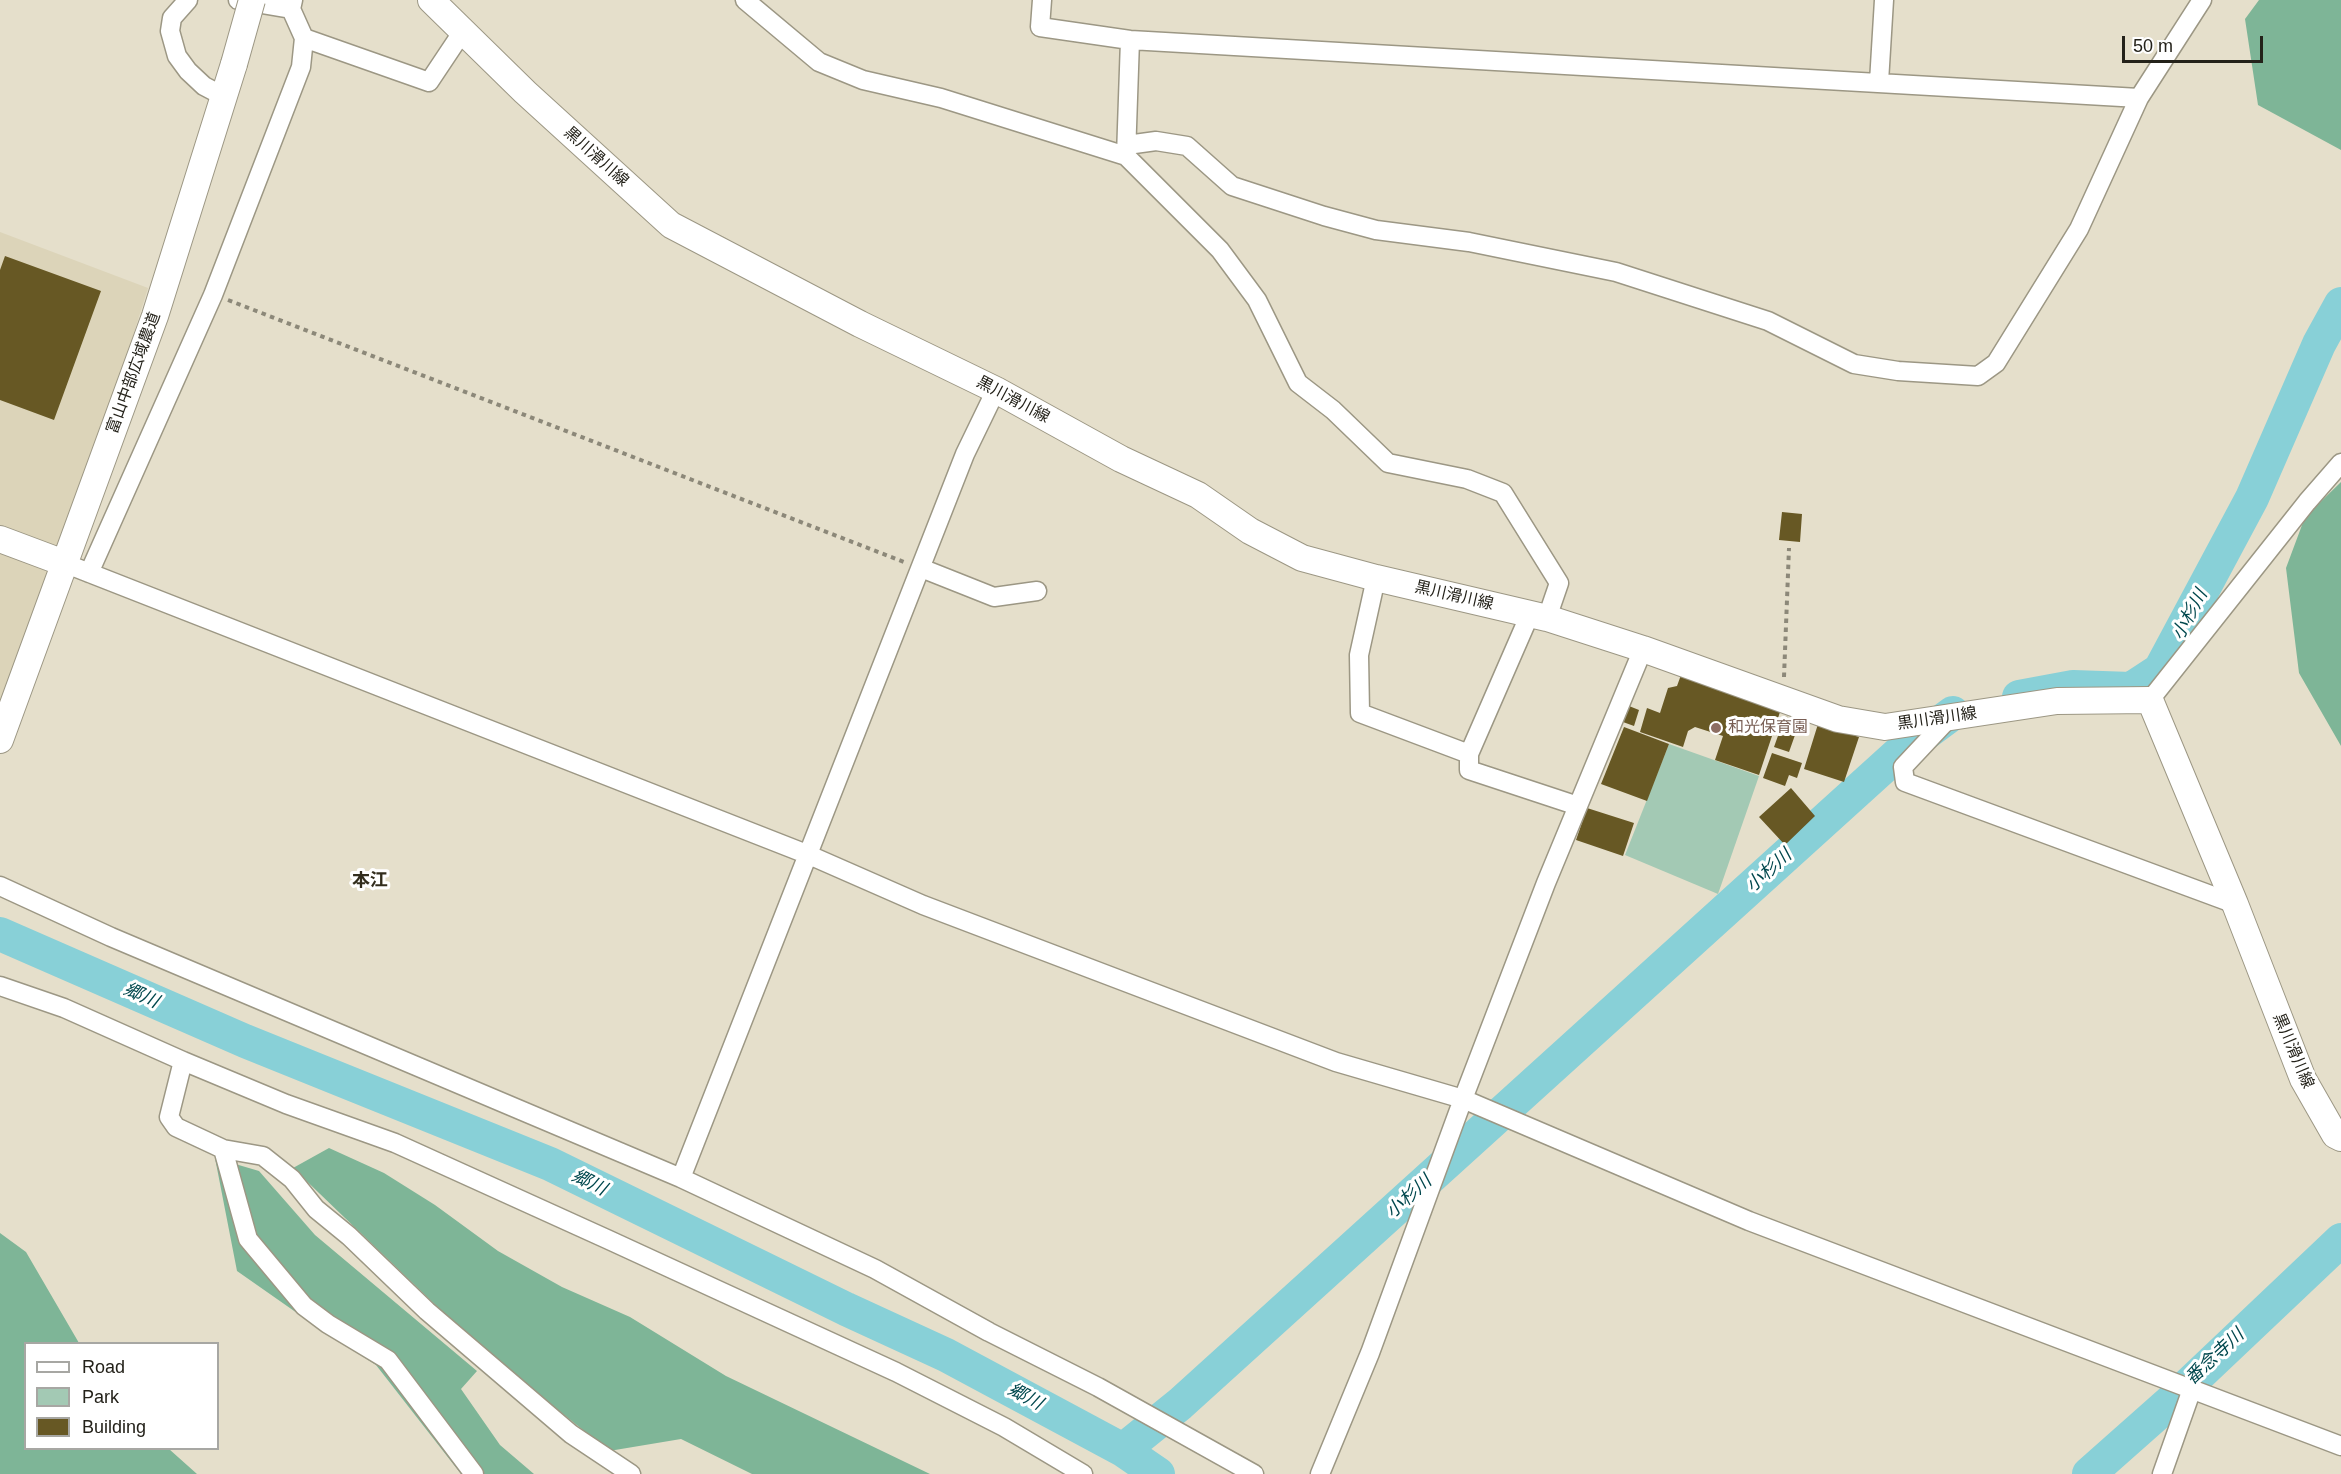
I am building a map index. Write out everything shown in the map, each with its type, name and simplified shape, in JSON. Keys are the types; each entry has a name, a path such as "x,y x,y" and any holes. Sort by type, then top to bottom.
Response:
{"main road":[{"name":"富山中部広域農道","path":"0,740 155,316 225,97 252,0"},
{"name":"黒川滑川線","path":"431,0 525,92 671,225 860,324 996,390 1121,459 1198,495 1250,531 1302,558 1538,616 1642,649 1838,719 1885,726 2057,701 2150,700 2235,904 2302,1079 2335,1136 2341,1138"},
{"path":"0,539 64,563"}],"street":[{"path":"188,0 172,18 170,31 177,56 188,71 204,86 225,97"},
{"path":"89,573 213,295 301,67 304,38 292,5 238,0"},
{"path":"745,0 819,62 863,80 941,98 1127,150 1220,250 1257,300 1298,383 1333,410 1388,463 1467,479 1503,493 1559,583 1538,616 1469,754 1469,770 1578,806"},
{"path":"1042,0 1040,27 1130,40 1879,81 2139,98"},
{"path":"1879,81 1884,0"},
{"path":"1127,150 1156,141 1187,146 1232,186 1324,216 1376,230 1469,242 1616,272 1768,321 1854,364 1898,371 1978,376 1996,363 2079,229 2139,98 2202,0"},
{"path":"304,38 429,82 463,32"},
{"path":"1127,150 1130,40"},
{"path":"681,1178 965,454 996,390"},
{"path":"2150,700 2307,502 2341,463"},
{"path":"64,563 809,855 923,905 1336,1062 1463,1099 1749,1221 2341,1446"},
{"path":"921,568 994,597 1037,591"},
{"path":"1376,578 1359,656 1360,713 1469,754"},
{"path":"1320,1474 1370,1353 1463,1099 1642,649"},
{"path":"1950,717 1903,767 1905,782 2235,904"},
{"path":"0,886 90,928 681,1178 875,1269 989,1332 1098,1387 1254,1474"},
{"path":"0,986 64,1008 286,1104 395,1143 896,1372 1004,1427 1083,1474"},
{"path":"183,1061 170,1117 176,1127 223,1149 262,1156 292,1179 316,1209 350,1236 427,1311 571,1434 631,1474"},
{"path":"223,1149 248,1239 304,1305 328,1324 388,1360 474,1474"},
{"path":"2162,1474 2192,1389"}],"path":[{"path":"213,295 921,568"},
{"path":"1783,699 1789,549"}],"shaded area":[{"path":"0,232 148,288 104,428 0,712"}],"green space":[{"path":"2259,0 2341,0 2341,150 2258,105 2245,19"},
{"path":"2341,482 2341,746 2299,673 2286,568 2305,517"},
{"path":"1669,744 1759,776 1718,894 1625,855"},
{"path":"329,1148 384,1173 435,1205 498,1251 562,1287 630,1317 726,1376 930,1474 752,1474 681,1439 609,1451 475,1343 293,1168"},
{"path":"215,1158 259,1171 315,1235 477,1371 461,1389 500,1445 534,1474 461,1474 376,1365 237,1271"},
{"path":"0,1233 26,1252 78,1342 24,1342 24,1450 170,1450 197,1474 0,1474"}],"building":[{"path":"5,256 101,291 54,420 0,400 0,270"},
{"path":"1782,512 1802,514 1800,542 1779,540"},
{"path":"1681,675 1781,709 1759,775 1715,760 1723,736 1695,727 1688,731 1683,747 1640,732 1647,708 1660,713 1668,688 1677,686"},
{"path":"1629,706 1639,710 1634,726 1623,722"},
{"path":"1785,716 1800,721 1789,752 1774,747"},
{"path":"1818,724 1859,737 1844,782 1804,769"},
{"path":"1624,727 1669,744 1647,801 1601,784"},
{"path":"1772,753 1802,763 1797,778 1789,775 1785,786 1763,778"},
{"path":"1791,788 1815,816 1785,845 1759,817"},
{"path":"1587,808 1634,823 1623,856 1576,840"}],"waterway":[{"name":"小杉川","path":"2019,697 2073,687 2131,689 2160,670 2252,498 2319,344 2341,304"},
{"name":"小杉川","path":"1123,1450 1180,1404 1899,753 1953,713"},
{"name":"郷川","path":"0,934 245,1041 550,1164 846,1309 946,1355 1123,1450 1158,1474"},
{"name":"番念寺川","path":"2089,1474 2168,1404 2341,1240"}],"place":[{"name":"和光保育園","path":"1716,728"}],"district":[{"name":"本江","path":"370,881"}]}
